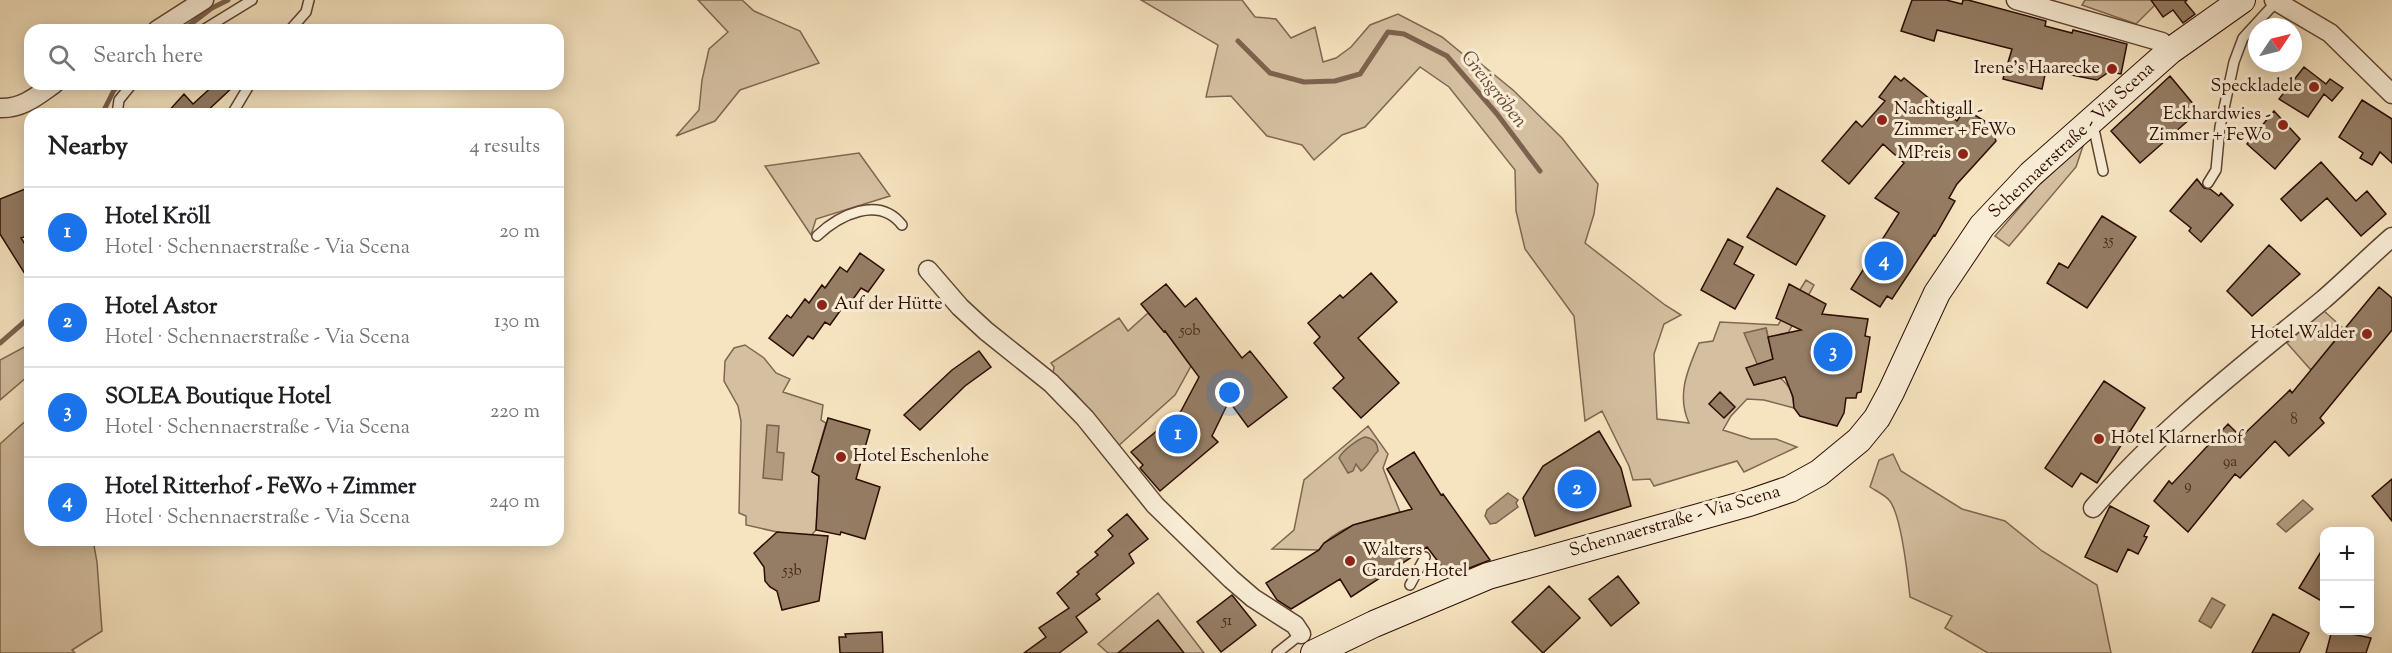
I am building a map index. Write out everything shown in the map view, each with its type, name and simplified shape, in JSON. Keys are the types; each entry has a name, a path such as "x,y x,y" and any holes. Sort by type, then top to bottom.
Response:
{"street":[{"path":"166,24 204,0"},
{"name":"Schennaerstraße - Via Scena","path":"2016,0 2162,42 2170,51"},
{"name":"Schennaerstraße - Via Scena","path":"1308,643 1374,624 1488,576 1749,503 1790,489 1819,473 1859,440 1876,418 1937,293 1982,226 2031,174 2087,123 2170,51 2242,0"},
{"path":"2275,1 2330,33 2392,94"},
{"path":"0,108 11,109 26,103 45,90"},
{"path":"2093,508 2123,472 2214,389 2327,296 2392,237"},
{"path":"928,270 960,307 986,331 1052,383 1085,418 1155,506 1253,598 1295,625 1308,643"}],"lane":[{"path":"213,24 252,0"},
{"path":"295,24 306,12 309,0"},
{"path":"2208,183 2216,170 2220,127 2234,62 2243,38 2275,1"},
{"path":"118,108 119,100 127,90"},
{"path":"236,108 246,90"},
{"path":"2087,123 2095,134 2103,171"},
{"path":"817,236 826,227 847,215 872,210 886,211 902,225"},
{"path":"1410,585 1425,556"},
{"path":"1277,653 1308,643"}],"shaded area":[{"path":"698,0 742,0 754,11 800,31 819,63 740,90 715,121 676,136 699,110 702,80 709,49 728,32"},
{"path":"1141,0 1242,0 1255,17 1276,19 1291,38 1315,27 1323,62 1336,58 1351,47 1370,25 1398,14 1442,37 1470,60 1475,59 1513,90 1562,138 1598,184 1594,214 1585,243 1681,315 1664,324 1654,354 1657,419 1689,423 1684,402 1688,372 1699,343 1713,341 1720,322 1778,325 1806,280 1814,285 1788,333 1768,337 1766,328 1757,365 1747,369 1754,385 1780,378 1784,381 1791,391 1794,408 1764,400 1747,399 1731,416 1723,430 1751,439 1776,439 1797,447 1744,472 1737,461 1654,486 1650,479 1633,480 1629,466 1602,411 1585,421 1574,316 1525,249 1516,211 1515,170 1449,87 1420,67 1365,127 1342,135 1314,160 1302,145 1267,136 1231,96 1206,97 1218,45"},
{"path":"2085,0 2151,0 2155,5 2136,24 2082,5"},
{"path":"2084,143 2076,167 2009,246 1995,236 2037,187"},
{"path":"859,153 890,196 816,219 811,235 765,166"},
{"path":"2324,311 2344,329 2311,370 2287,343"},
{"path":"1148,313 1162,327 1191,366 1175,395 1116,448 1076,394 1053,373 1054,367 1051,363 1119,318 1128,331"},
{"path":"1766,328 1775,368 1761,373 1744,333"},
{"path":"745,345 764,358 776,373 790,379 783,392 823,405 821,420 826,423 812,472 819,476 816,530 808,539 746,525 746,516 739,513 741,421 738,406 724,381 725,361 734,348"},
{"path":"24,347 24,380 0,400 0,360"},
{"path":"24,422 24,546 94,546 102,631 72,650 75,653 0,653 0,444"},
{"path":"767,425 779,426 777,452 784,453 782,480 763,478"},
{"path":"1368,426 1388,454 1383,468 1400,512 1345,529 1326,542 1319,550 1272,549 1294,530 1304,480"},
{"path":"1365,437 1374,441 1378,451 1361,471 1356,464 1353,471 1348,473 1339,458 1350,446"},
{"path":"1893,454 1901,471 1962,509 2005,521 2042,551 2097,585 2111,653 1988,653 1945,628 1952,616 1910,597 1903,546 1893,507 1887,498 1870,487 1879,460"},
{"path":"1508,493 1518,500 1516,503 1518,507 1496,523 1490,524 1485,516 1487,510"},
{"path":"2303,500 2313,509 2286,532 2277,524"},
{"path":"1158,593 1204,653 1108,653 1098,644"},
{"path":"2212,598 2225,605 2211,628 2199,621"}],"building":[{"path":"1912,0 1946,0 1962,4 1963,0 1968,0 2046,21 2045,26 2072,33 2073,30 2127,44 2121,74 2109,72 2097,80 2046,70 2042,89 2003,79 2012,49 1937,30 1934,41 1901,31"},
{"path":"2151,0 2187,0 2185,2 2195,14 2183,23 2173,10 2163,17"},
{"path":"2304,67 2326,84 2330,79 2343,88 2332,101 2324,94 2308,117 2279,99"},
{"path":"1895,76 1901,81 1904,78 1957,121 1965,109 1991,125 1996,141 1957,184 1949,198 1955,201 1935,236 1892,299 1887,296 1880,307 1851,289 1899,213 1875,198 1904,163 1883,144 1849,184 1822,161 1856,121 1862,127 1885,101 1879,97"},
{"path":"2170,76 2199,111 2140,163 2111,131"},
{"path":"208,90 230,90 210,108 171,108 184,94 193,104"},
{"path":"2362,100 2392,119 2392,163 2380,152 2372,165 2360,158 2363,153 2339,137"},
{"path":"2274,111 2300,139 2275,169 2247,144"},
{"path":"2321,162 2356,201 2367,191 2386,214 2361,236 2327,198 2301,221 2281,199"},
{"path":"2197,179 2204,188 2210,189 2219,196 2221,193 2233,205 2201,242 2189,231 2191,228 2170,211"},
{"path":"1777,188 1825,216 1796,265 1747,237"},
{"path":"24,189 24,237 21,238 24,243 24,272 0,234 0,199"},
{"path":"2102,216 2136,237 2087,308 2047,283 2059,263 2068,268"},
{"path":"1728,239 1743,247 1734,264 1754,275 1735,309 1701,290"},
{"path":"2269,245 2300,274 2252,316 2227,291"},
{"name":"Auf der Hütte","path":"860,253 884,270 868,292 861,288 848,306 845,304 830,325 825,322 813,339 808,336 793,356 769,338 787,315 791,318 805,299 809,303 822,285 825,288 840,267 847,272"},
{"path":"1371,273 1397,302 1358,338 1399,383 1361,418 1333,388 1344,378 1314,343 1320,337 1308,323 1340,295 1343,298"},
{"path":"1166,284 1185,307 1196,298 1242,358 1250,351 1287,397 1248,427 1229,401 1212,436 1218,442 1160,491 1140,468 1143,465 1131,452 1181,411 1199,377 1165,331 1141,304"},
{"path":"1789,284 1826,304 1822,314 1868,319 1865,336 1870,337 1861,392 1857,393 1856,398 1846,398 1844,413 1837,426 1800,416 1794,408 1793,397 1785,377 1754,385 1746,368 1773,359 1768,337 1801,330 1776,318"},
{"path":"2379,287 2392,298 2392,330 2320,418 2324,423 2289,456 2275,441 2240,478 2235,474 2188,532 2154,501 2169,481 2172,484 2228,424 2241,437 2290,390 2292,393"},
{"path":"979,351 991,367 965,386 920,430 904,415 952,370"},
{"path":"2104,381 2145,408 2097,483 2081,473 2072,487 2045,468"},
{"path":"1720,392 1735,407 1724,418 1709,404"},
{"path":"828,418 870,430 856,479 880,487 865,539 841,532 840,535 816,530 819,476 812,472"},
{"path":"1599,431 1621,468 1631,506 1535,536 1523,498 1543,466"},
{"path":"1414,452 1441,495 1443,494 1490,560 1449,576 1427,547 1351,597 1340,579 1291,609 1277,600 1266,583 1319,550 1324,543 1353,525 1412,509 1387,469"},
{"path":"2392,479 2392,521 2372,496"},
{"path":"2110,506 2149,526 2144,536 2147,537 2138,554 2128,549 2117,572 2085,557"},
{"path":"1127,514 1148,539 1129,554 1134,563 1096,594 1100,599 1076,617 1087,632 1059,653 1024,653 1046,637 1039,628 1069,608 1057,593 1079,574 1077,572 1098,555 1095,552 1113,536 1108,530"},
{"path":"777,532 828,536 819,601 782,610 777,591 765,581 764,567 754,553"},
{"path":"2320,553 2320,600 2299,588"},
{"path":"1618,576 1639,603 1611,626 1589,599"},
{"path":"1549,586 1580,618 1543,653 1512,622"},
{"path":"1232,595 1256,625 1221,652 1197,622"},
{"path":"2273,614 2309,633 2299,653 2252,653"},
{"path":"1158,620 1184,653 1118,653"},
{"path":"882,632 883,653 840,653 839,637 846,637 845,634"},
{"path":"2331,635 2356,635 2371,638 2366,653 2326,653"}],"waterway":[{"path":"191,24 212,8 228,0"},
{"name":"Greisgröben","path":"1238,41 1270,73 1304,82 1335,81 1360,74 1388,32 1404,34 1447,56 1497,114 1540,171"},
{"path":"105,108 114,90"},
{"path":"0,343 24,322"}],"place":[{"name":"Irene's Haarecke","path":"2112,69"},
{"name":"Speckladele","path":"2314,87"},
{"name":"Nachtigall - Zimmer + FeWo","path":"1882,120"},
{"name":"Eckhardwies - Zimmer + FeWo","path":"2283,125"},
{"name":"MPreis","path":"1963,154"},
{"name":"Hotel Ritterhof - FeWo + Zimmer","path":"1884,261"},
{"name":"Auf der Hütte","path":"822,305"},
{"name":"Hotel Walder","path":"2367,334"},
{"name":"SOLEA Boutique Hotel","path":"1833,352"},
{"name":"Hotel Kröll","path":"1178,434"},
{"name":"Hotel Klarnerhof","path":"2099,439"},
{"name":"Hotel Eschenlohe","path":"841,457"},
{"name":"Hotel Astor","path":"1577,489"},
{"name":"Walters Garden Hotel","path":"1350,561"}]}
